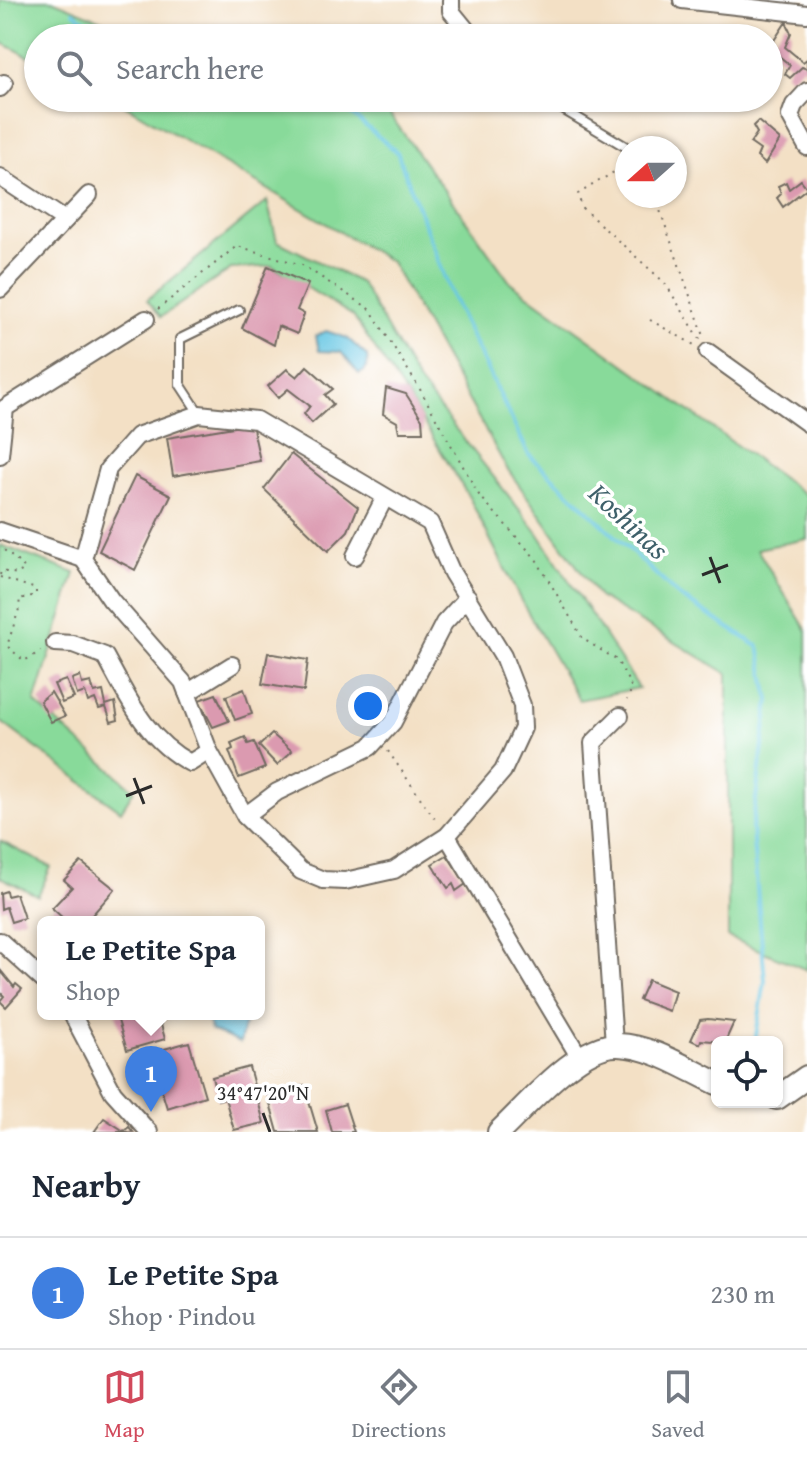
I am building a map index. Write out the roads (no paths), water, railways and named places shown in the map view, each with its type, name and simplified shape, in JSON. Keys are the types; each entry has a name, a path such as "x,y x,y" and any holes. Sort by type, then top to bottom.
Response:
{"street":[{"path":"451,0 451,11 462,24"},
{"path":"682,0 749,5 807,14"},
{"path":"807,91 794,105 790,116 807,147"},
{"path":"0,177 65,220"},
{"path":"0,289 89,195"},
{"path":"0,455 5,408 146,319"},
{"path":"708,352 807,423"},
{"path":"4,532 83,559 111,600 183,682 209,751 245,816 301,871 323,880 369,878 394,870 447,836 503,771 523,728 522,705 515,682 452,573 430,523 384,499 256,420 199,414 137,436 108,469 83,559"},
{"path":"355,556 384,499"},
{"path":"245,816 277,792 370,747 406,700 444,623 468,597"},
{"path":"55,643 73,644 105,656 144,727 173,754 190,763 209,751"},
{"path":"187,693 232,665"},
{"path":"614,1044 593,743 620,716"},
{"path":"447,836 580,1058"},
{"path":"0,941 37,975"},
{"path":"75,1020 113,1092 149,1132"},
{"path":"499,1132 580,1058 614,1044 650,1053 711,1080"},
{"path":"783,1094 807,1077"}],"lane":[{"path":"568,112 615,140"},
{"path":"199,414 180,384 180,339 239,310"}],"water":[{"path":"326,331 347,338 367,356 364,371 359,374 341,352 319,351 316,336"},
{"path":"208,1020 245,1020 240,1043 211,1030"}],"waterway":[{"name":"Koshinas","path":"74,12 90,24"},
{"name":"Koshinas","path":"349,112 397,152 453,299 529,455 679,596 759,647 769,700 752,829 765,981 756,1036"}],"place":[{"name":"Le Petite Spa","path":"151,1112"}]}
